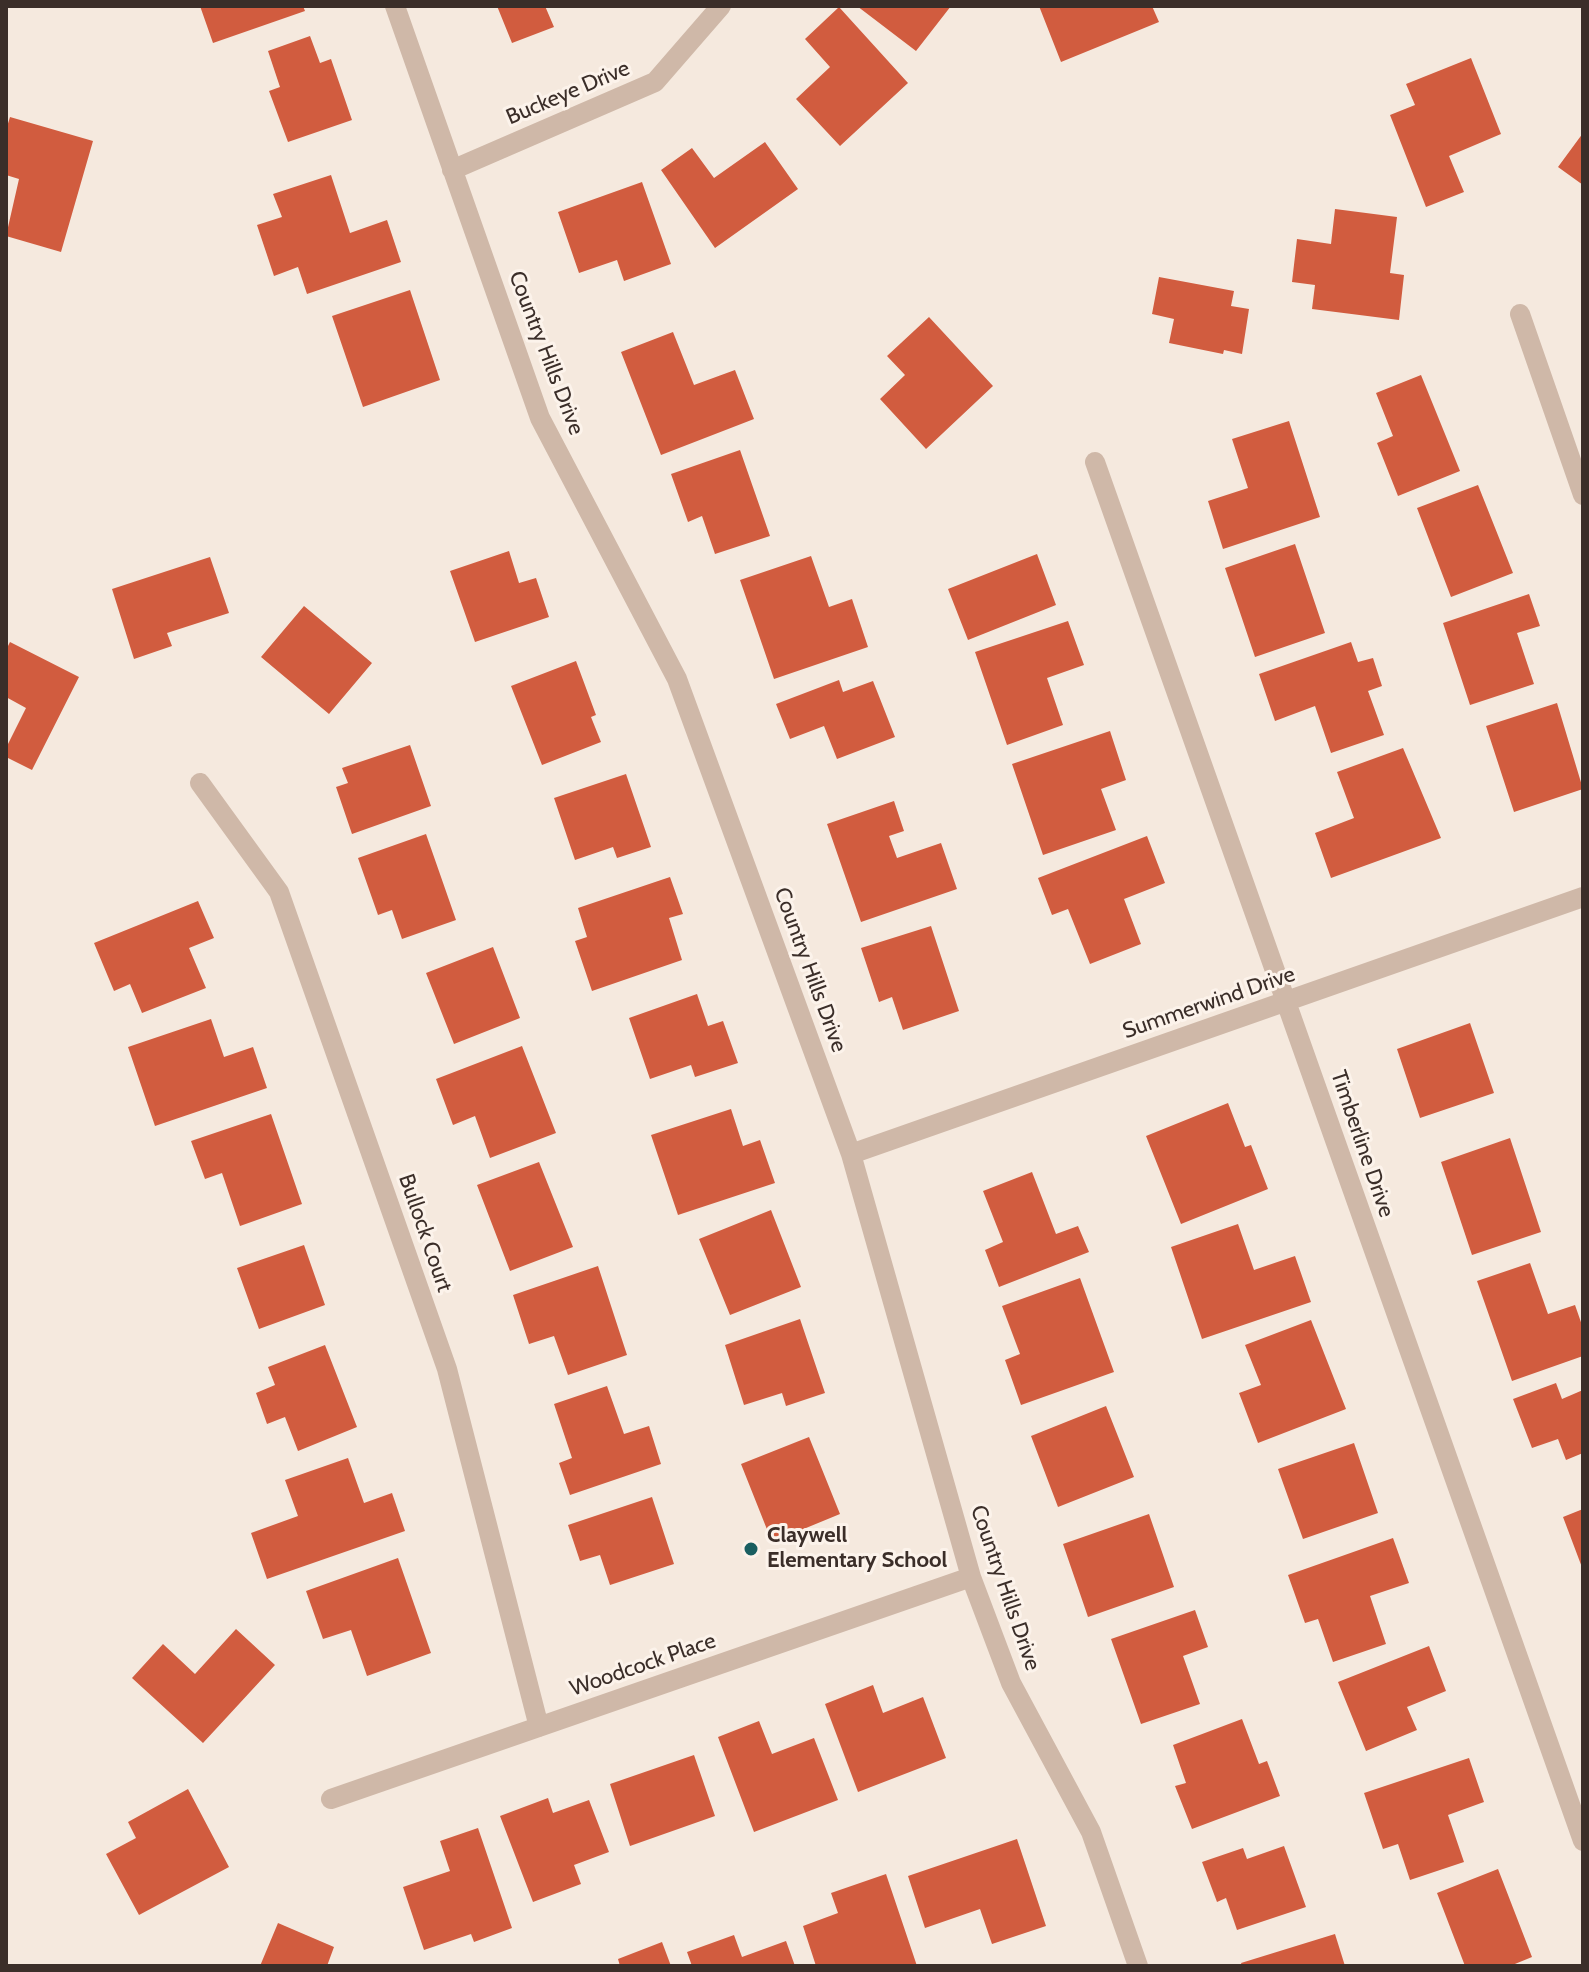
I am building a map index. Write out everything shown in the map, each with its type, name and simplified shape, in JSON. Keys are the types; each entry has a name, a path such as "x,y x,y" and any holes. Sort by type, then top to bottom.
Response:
{"street":[{"name":"Country Hills Drive","path":"395,6 540,418 677,679 851,1154 971,1577 1011,1683 1091,1832 1138,1966"},
{"name":"Buckeye Drive","path":"452,170 655,82 721,6"},
{"path":"1520,314 1583,495"},
{"name":"Timberline Drive","path":"1095,462 1583,1841"},
{"name":"Bullock Court","path":"200,783 279,892 447,1369 539,1727"},
{"name":"Summerwind Drive","path":"851,1154 1583,897"},
{"name":"Woodcock Place","path":"331,1799 971,1577"}],"building":[{"path":"200,6 303,6 305,11 213,43"},
{"path":"497,6 545,6 554,27 512,43"},
{"path":"857,6 951,6 916,51"},
{"path":"1039,6 1152,6 1159,22 1061,62"},
{"path":"839,7 908,83 840,146 796,99 830,67 805,39"},
{"path":"310,36 320,63 331,59 352,120 288,142 269,91 280,87 268,51"},
{"path":"1471,58 1501,134 1449,156 1464,192 1426,207 1390,115 1415,105 1406,84"},
{"path":"10,117 93,141 61,252 6,236 19,179 6,175 6,130"},
{"path":"1583,133 1583,185 1558,167"},
{"path":"765,142 798,189 715,248 661,170 692,148 714,178"},
{"path":"331,175 350,233 387,220 401,262 307,294 298,267 274,276 257,225 282,217 273,194"},
{"path":"642,182 671,264 624,281 617,260 579,273 558,212"},
{"path":"1335,209 1397,217 1390,273 1404,275 1399,320 1312,309 1315,285 1292,282 1297,239 1331,244"},
{"path":"1159,277 1234,291 1231,306 1249,309 1242,354 1224,350 1223,354 1169,343 1174,319 1152,314"},
{"path":"410,290 440,380 363,407 332,316"},
{"path":"929,317 993,386 926,449 880,399 905,375 887,356"},
{"path":"673,332 694,385 735,370 754,419 661,455 621,352"},
{"path":"1421,375 1460,471 1398,496 1377,443 1393,436 1376,393"},
{"path":"1289,421 1320,517 1223,549 1208,501 1248,488 1232,439"},
{"path":"740,450 770,536 715,554 702,516 688,522 671,474"},
{"path":"1478,485 1513,573 1451,597 1417,508"},
{"path":"1295,544 1325,633 1255,657 1225,568"},
{"path":"509,551 519,583 536,578 549,617 475,642 450,571"},
{"path":"1037,554 1056,605 968,640 948,589"},
{"path":"811,556 829,607 852,599 868,647 774,679 740,580"},
{"path":"210,557 229,613 167,633 172,646 134,659 112,589"},
{"path":"1529,594 1540,626 1517,633 1534,684 1470,705 1443,623"},
{"path":"304,606 372,663 329,714 261,657"},
{"path":"1068,621 1084,665 1047,678 1063,725 1007,745 975,652"},
{"path":"10,642 79,677 32,770 6,757 6,748 26,708 6,697 6,650"},
{"path":"1351,642 1358,662 1373,658 1382,686 1368,691 1384,735 1331,753 1315,706 1275,721 1259,674"},
{"path":"576,661 596,715 591,717 601,742 542,765 511,686"},
{"path":"839,680 843,692 873,681 895,737 837,759 824,726 790,739 776,704"},
{"path":"1557,703 1583,789 1514,812 1486,726"},
{"path":"1110,731 1126,780 1101,789 1116,830 1043,855 1012,764"},
{"path":"410,745 431,806 352,834 336,787 348,783 342,768"},
{"path":"1403,748 1441,838 1331,878 1315,833 1354,818 1337,772"},
{"path":"626,774 651,847 617,858 613,847 575,860 554,798"},
{"path":"894,801 904,831 889,836 897,858 941,843 957,889 861,922 827,824"},
{"path":"426,834 456,920 402,939 392,910 378,915 358,858"},
{"path":"1147,836 1165,883 1124,899 1141,944 1090,964 1068,909 1052,915 1038,878"},
{"path":"670,877 683,914 669,918 682,960 592,991 575,941 587,937 578,908"},
{"path":"198,901 214,938 189,948 206,988 142,1013 130,984 114,991 94,943"},
{"path":"931,926 959,1011 903,1030 892,997 879,1002 861,948"},
{"path":"493,947 520,1018 454,1044 426,973"},
{"path":"697,994 708,1026 723,1021 738,1063 695,1077 691,1065 650,1079 629,1018"},
{"path":"211,1019 224,1057 253,1047 267,1088 155,1126 128,1047"},
{"path":"1470,1023 1494,1093 1420,1118 1397,1049"},
{"path":"522,1046 556,1133 490,1158 475,1116 453,1125 436,1079"},
{"path":"1228,1103 1245,1147 1251,1145 1268,1189 1181,1224 1146,1136"},
{"path":"731,1109 743,1146 760,1140 775,1183 678,1215 651,1135"},
{"path":"271,1114 302,1204 240,1226 222,1173 205,1179 191,1141"},
{"path":"1510,1138 1541,1232 1472,1255 1441,1162"},
{"path":"539,1162 573,1247 510,1271 477,1185"},
{"path":"1032,1172 1056,1234 1078,1226 1089,1252 999,1287 985,1250 1003,1242 983,1191"},
{"path":"771,1210 801,1287 730,1315 699,1239"},
{"path":"1238,1224 1254,1270 1295,1256 1311,1302 1202,1339 1171,1247"},
{"path":"304,1245 325,1305 259,1329 237,1268"},
{"path":"1530,1263 1548,1314 1575,1305 1583,1328 1583,1356 1512,1381 1477,1281"},
{"path":"598,1266 627,1355 568,1375 554,1336 529,1344 513,1295"},
{"path":"1080,1278 1114,1372 1021,1405 1005,1360 1020,1354 1002,1306"},
{"path":"800,1319 825,1393 786,1406 782,1393 744,1405 725,1345"},
{"path":"1311,1320 1346,1409 1258,1443 1239,1393 1261,1385 1245,1345"},
{"path":"325,1345 357,1427 298,1451 285,1417 267,1424 256,1393 275,1385 268,1367"},
{"path":"1556,1383 1562,1399 1583,1390 1583,1453 1566,1460 1558,1439 1532,1448 1513,1399"},
{"path":"607,1386 624,1434 649,1426 661,1464 570,1495 559,1463 572,1458 554,1404"},
{"path":"1106,1406 1134,1477 1058,1507 1031,1436"},
{"path":"809,1437 840,1514 772,1542 741,1464"},
{"path":"1354,1443 1378,1513 1303,1539 1278,1469"},
{"path":"348,1458 364,1503 392,1493 405,1531 267,1579 251,1533 298,1516 285,1480"},
{"path":"652,1497 674,1564 610,1585 600,1555 580,1561 568,1525"},
{"path":"1583,1509 1583,1570 1563,1517"},
{"path":"1149,1514 1174,1587 1088,1617 1063,1544"},
{"path":"1393,1538 1409,1583 1370,1596 1386,1644 1333,1662 1318,1619 1305,1623 1288,1575"},
{"path":"398,1558 431,1653 367,1676 351,1630 323,1639 306,1591"},
{"path":"1195,1610 1208,1647 1183,1656 1200,1704 1141,1724 1111,1639"},
{"path":"236,1629 275,1665 203,1743 132,1678 163,1644 195,1674"},
{"path":"1429,1646 1446,1691 1407,1707 1417,1730 1366,1751 1338,1682"},
{"path":"873,1685 883,1713 923,1697 946,1758 858,1792 825,1704"},
{"path":"1242,1719 1259,1764 1267,1761 1280,1796 1192,1829 1175,1786 1186,1783 1173,1745"},
{"path":"759,1721 772,1754 814,1738 838,1800 754,1832 718,1737"},
{"path":"694,1755 715,1816 630,1846 610,1784"},
{"path":"1469,1758 1484,1802 1448,1815 1464,1862 1410,1880 1398,1844 1383,1849 1364,1793"},
{"path":"188,1789 229,1867 139,1915 106,1854 136,1838 128,1822"},
{"path":"548,1798 553,1813 589,1800 609,1852 574,1865 581,1884 533,1902 500,1816"},
{"path":"478,1828 512,1928 474,1942 471,1934 424,1950 403,1887 450,1871 440,1841"},
{"path":"1017,1839 1046,1926 992,1944 980,1909 925,1928 908,1876"},
{"path":"1284,1846 1306,1907 1237,1930 1226,1898 1217,1902 1202,1862 1243,1848 1247,1859"},
{"path":"1498,1869 1532,1957 1510,1966 1465,1966 1437,1893"},
{"path":"886,1874 917,1966 816,1966 803,1926 838,1913 831,1893"},
{"path":"278,1923 334,1947 327,1966 260,1966"},
{"path":"1335,1934 1345,1966 1242,1966 1241,1963"},
{"path":"734,1935 742,1957 786,1941 795,1966 692,1966 687,1952"},
{"path":"662,1942 671,1966 620,1966 618,1959"}],"place":[{"name":"Claywell Elementary School","path":"751,1549"}]}
